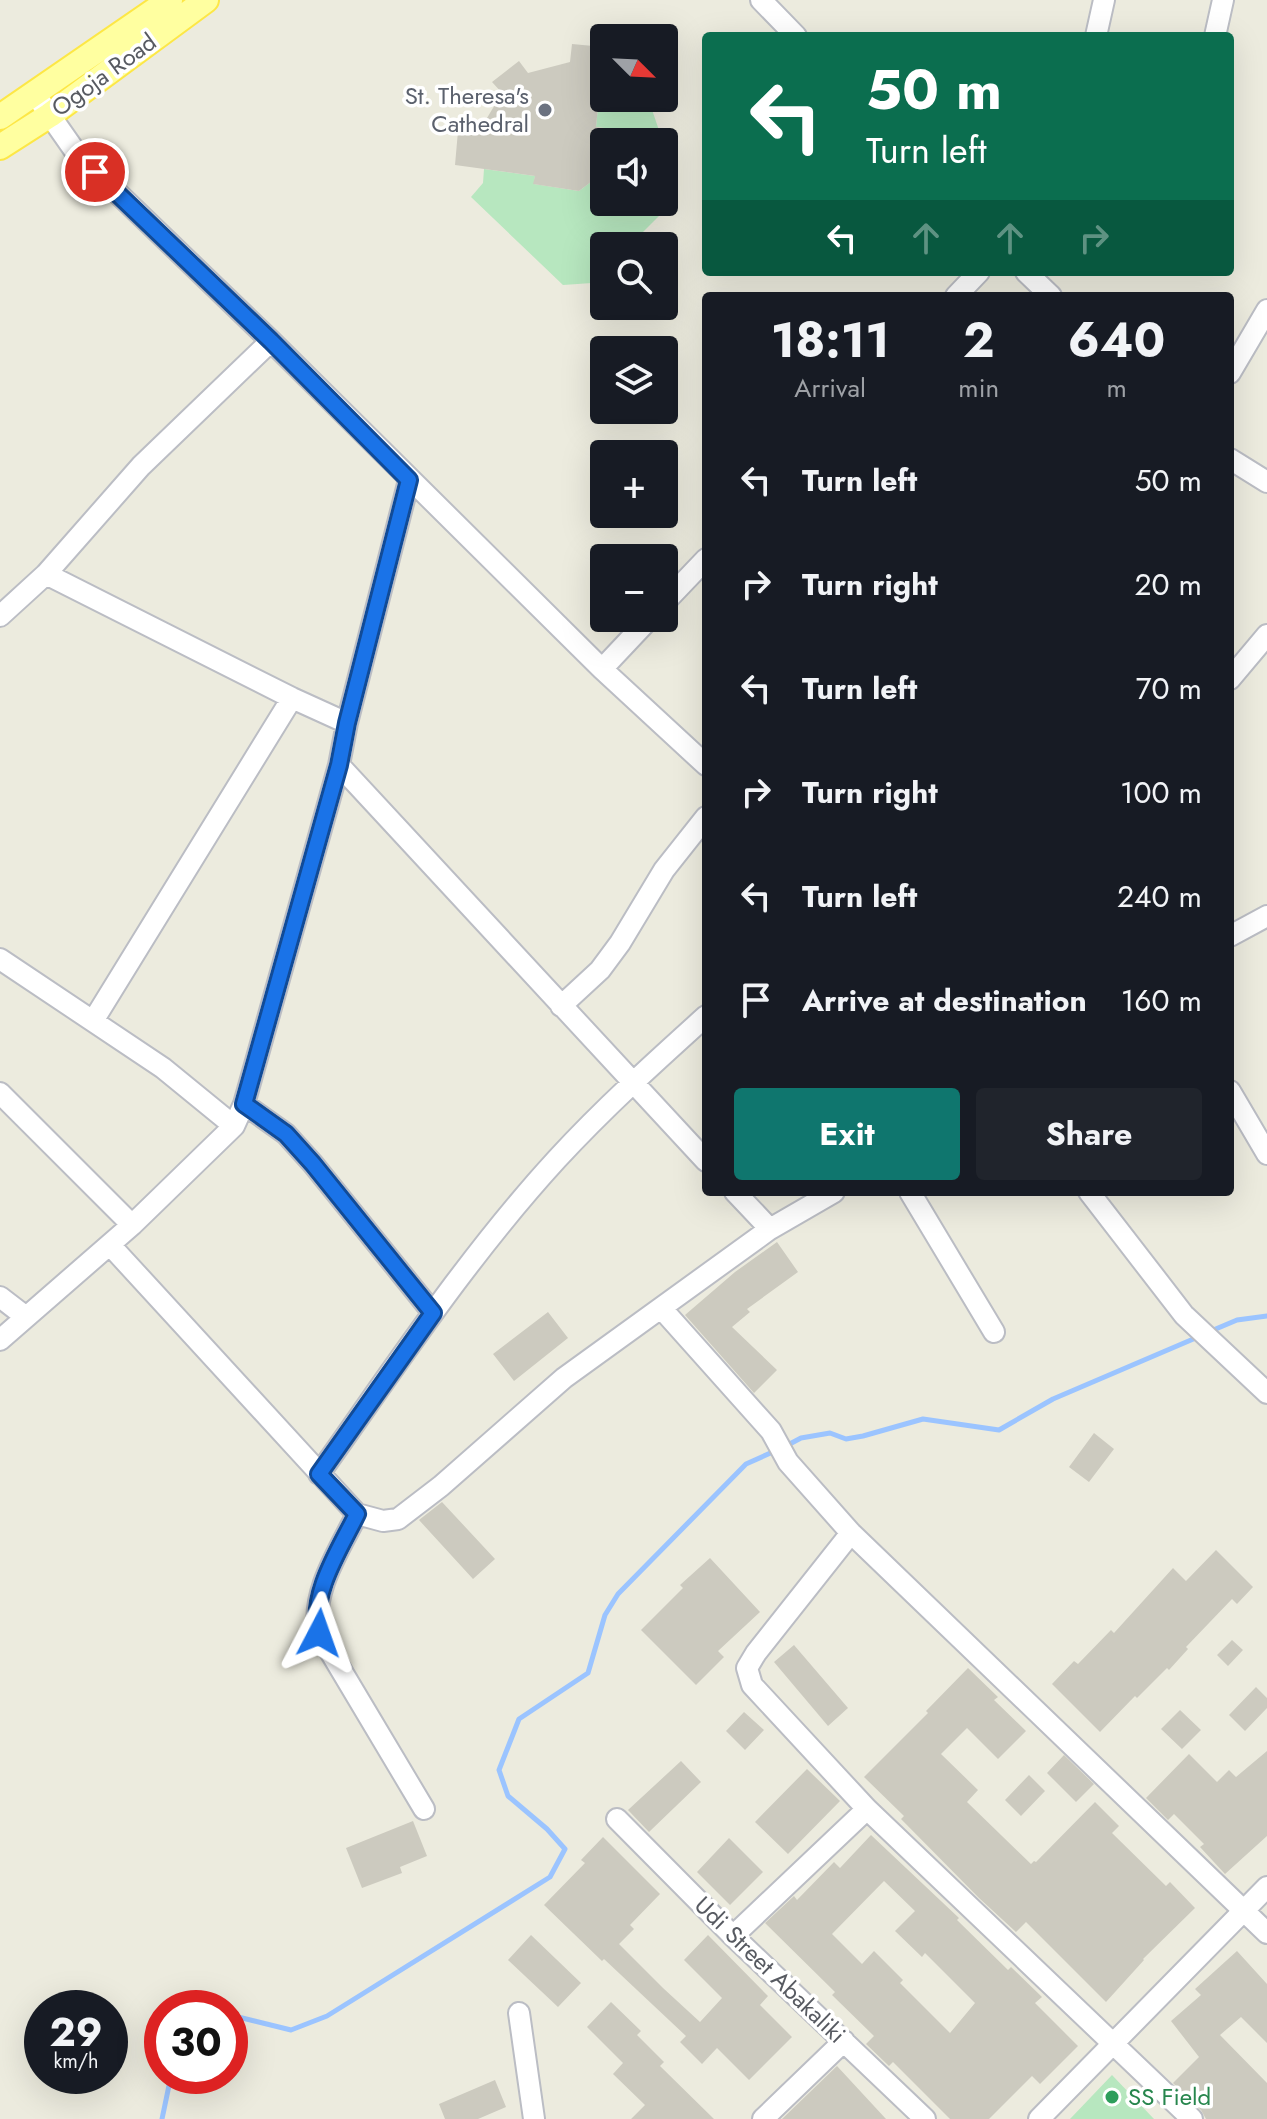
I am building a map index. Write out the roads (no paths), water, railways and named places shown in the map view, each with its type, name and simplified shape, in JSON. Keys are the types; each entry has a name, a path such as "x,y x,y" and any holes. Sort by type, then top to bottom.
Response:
{"main road":[{"name":"Ogoja Road","path":"0,117 170,0"},
{"name":"Ogoja Road","path":"0,147 50,115 206,0"}],"street":[{"path":"761,0 792,32"},
{"path":"1097,32 1104,0"},
{"path":"1216,32 1223,0"},
{"path":"35,94 77,154 602,669 702,761"},
{"path":"960,292 975,276"},
{"path":"1030,276 1047,292"},
{"path":"1234,366 1267,310"},
{"path":"0,616 46,574 141,466 271,341"},
{"path":"1234,461 1267,482"},
{"path":"0,1340 132,1225 234,1126 244,1104 339,765 409,480"},
{"path":"678,588 702,563"},
{"path":"46,574 347,723"},
{"path":"602,669 637,632"},
{"path":"1234,674 1267,635"},
{"path":"93,1021 292,698"},
{"path":"339,765 702,1157"},
{"path":"561,1006 600,970 664,870 702,822"},
{"path":"1234,934 1267,916"},
{"path":"0,959 163,1068 234,1126"},
{"path":"319,1474 433,1313 556,1160 632,1083 702,1020"},
{"path":"0,1093 132,1225"},
{"path":"1234,1098 1267,1154"},
{"path":"244,1104 286,1134 433,1313"},
{"path":"739,1196 770,1229"},
{"path":"110,1245 357,1514 383,1521 398,1519 441,1486 564,1378 770,1229 827,1196"},
{"path":"912,1196 994,1332"},
{"path":"1092,1196 1184,1315 1267,1393"},
{"path":"0,1297 26,1317"},
{"path":"662,1309 771,1431 788,1462 851,1533 1267,1933"},
{"path":"357,1514 315,1610 319,1633 424,1809"},
{"path":"851,1533 756,1653 747,1668 752,1685 867,1809 1192,2119"},
{"path":"733,1936 867,1809"},
{"name":"Udi Street Abakaliki","path":"617,1819 733,1936 925,2119"},
{"path":"1039,2119 1267,1887"},
{"path":"519,2013 534,2119"},
{"path":"763,2119 844,2041"}],"waterway":[{"path":"1211,1331 1237,1320 1267,1316"},
{"path":"784,1447 801,1438 830,1433 846,1439 923,1419 999,1430 1053,1399 1198,1337"},
{"path":"248,2019 291,2030 327,2016 550,1877 565,1849 508,1796 499,1770 519,1719 588,1673 605,1615 618,1594 746,1464 775,1451"},
{"path":"162,2119 167,2094"}],"place":[{"name":"St. Theresa's Cathedral","path":"545,110"},
{"name":"SS Field","path":"1112,2097"}]}
